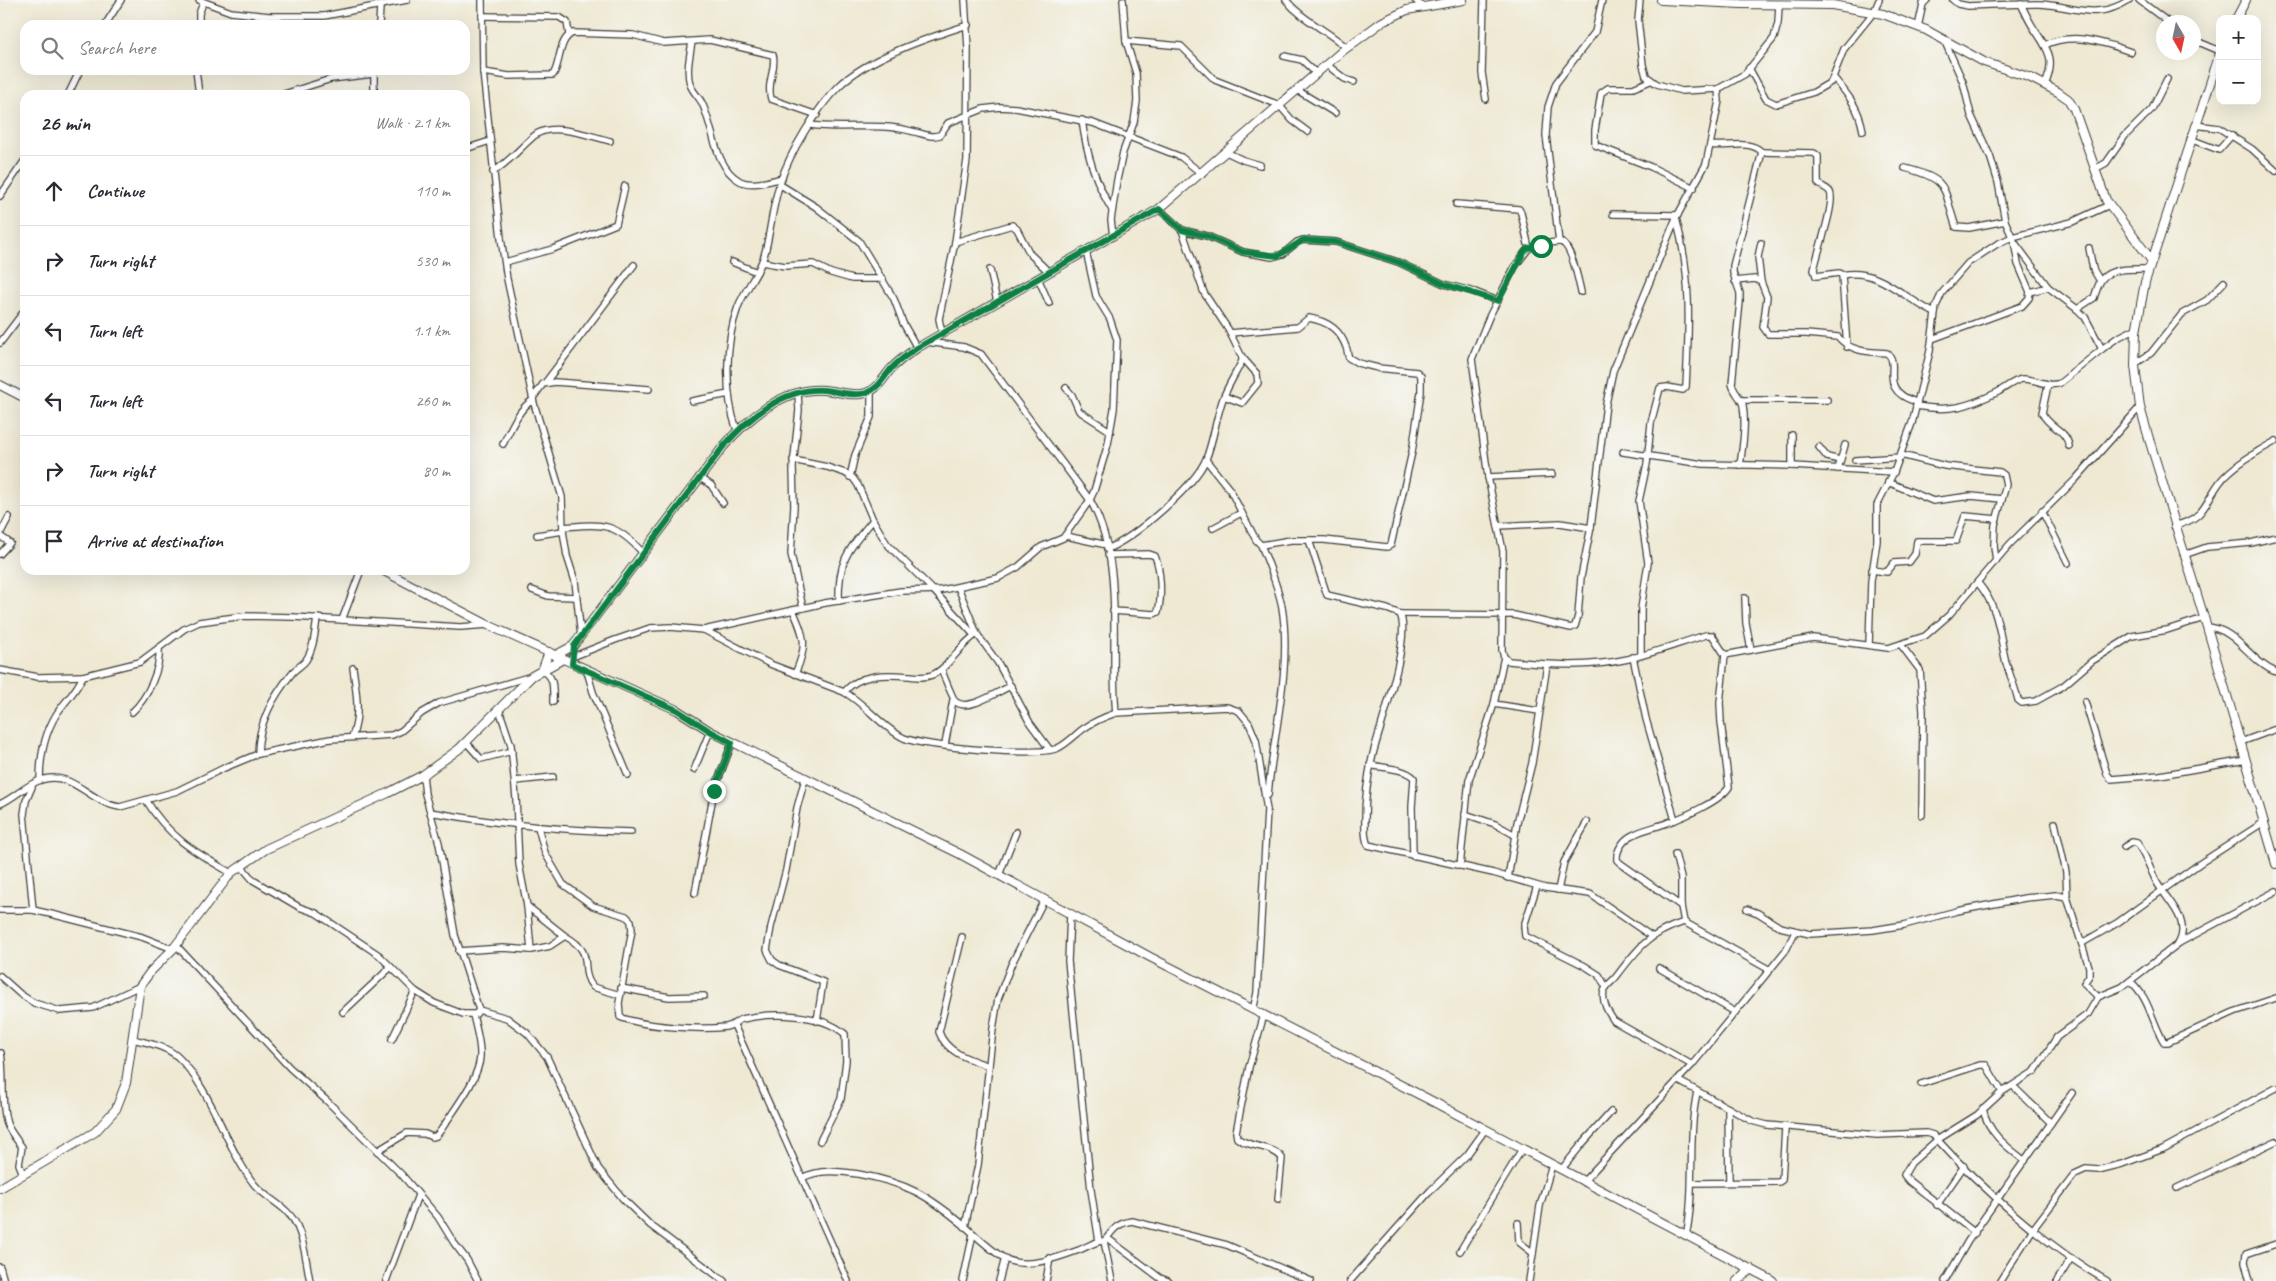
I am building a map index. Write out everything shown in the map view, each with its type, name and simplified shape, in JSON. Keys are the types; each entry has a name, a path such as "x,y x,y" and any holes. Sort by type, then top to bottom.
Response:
{"main road":[{"path":"572,660 574,646 580,636 642,552 737,430 756,414 798,394 822,390 858,394 871,391 903,357 917,348 1159,209 1347,48 1388,20 1407,10 1422,6 1463,0"},
{"path":"1661,0 1755,2 1779,5 1832,5 1874,12 1918,27 1984,62 2031,78 2045,85 2068,99 2074,109 2109,205 2151,265"},
{"path":"2238,15 2246,0"},
{"path":"2217,60 2194,125 2140,302 2135,364 2140,407 2276,864"},
{"path":"2138,245 2156,249"},
{"path":"0,386 20,396"},
{"path":"392,575 488,624 556,656 572,660 587,671 677,710 732,743 888,818 999,875 1253,1010 1773,1281"},
{"path":"0,1188 95,1132 116,1109 126,1083 140,986 151,971 175,947 232,873 266,849 290,836 388,793 423,774 466,742 532,676 542,671 556,656 574,646"},
{"path":"542,671 556,656"},
{"path":"1737,1281 1751,1269"}],"street":[{"path":"108,20 121,0"},
{"path":"199,20 201,1 231,12 269,16 324,16 378,4 380,6 407,0"},
{"path":"482,0 483,72 493,172 507,279 533,399 562,497 563,529 567,556 574,572 580,636"},
{"path":"942,333 939,320 966,171 968,24 965,0"},
{"path":"1113,236 1112,210 1123,152 1136,112 1138,84 1126,41 1123,0"},
{"path":"1286,0 1298,14 1337,39 1347,48"},
{"path":"1415,0 1422,6"},
{"path":"1484,0 1482,73 1486,99"},
{"path":"1560,242 1546,135 1548,107 1556,82 1595,32 1602,0"},
{"path":"1640,0 1638,20 1643,65 1650,80"},
{"path":"1749,68 1766,99 1776,104 1826,87 1834,78 1844,49 1874,12 1878,0"},
{"path":"1953,0 1958,4 1968,6 2040,4 2100,12 2113,9 2129,0"},
{"path":"2140,0 2159,15"},
{"path":"1918,27 1923,1"},
{"path":"2021,4 2049,51 2049,75 2045,85"},
{"path":"1694,188 1651,167 1595,145 1600,93 1608,88 1633,88 1650,80 1682,91 1718,90 1730,84 1749,68 1774,38 1778,23 1779,5"},
{"path":"379,20 380,6"},
{"path":"482,16 560,17 566,22 569,34 562,46 557,70 553,75 509,76 483,72"},
{"path":"737,430 731,414 729,394 729,354 734,322 738,307 762,262 771,229 780,181 799,142 840,85 853,74 934,35 968,24"},
{"path":"569,34 634,35 664,43 710,40 773,55 774,62 770,81 771,98 817,115"},
{"path":"2045,45 2070,37 2131,52"},
{"path":"1126,41 1143,41 1181,46 1215,80 1279,105 1292,120 1308,132"},
{"path":"692,42 689,64 690,84 702,103 720,157 731,175 742,182 780,181 852,233 882,279 917,348"},
{"path":"1945,42 1963,82 1971,115 1990,156 1998,182 2005,221 2013,239 2024,258 2048,287 2077,309 2093,330 2102,349"},
{"path":"2201,43 2216,50"},
{"path":"1284,56 1302,60 1317,74"},
{"path":"1327,65 1345,79 1354,82"},
{"path":"70,90 78,75"},
{"path":"197,75 198,90"},
{"path":"297,90 331,79 356,75"},
{"path":"374,75 374,90"},
{"path":"1834,78 1858,109 1863,132"},
{"path":"2095,170 2106,163 2117,146 2152,109 2168,79"},
{"path":"1297,90 1335,113"},
{"path":"1309,540 1327,595 1387,609 1400,614 1501,614 1530,617 1571,628 1575,626 1578,616 1581,577 1591,528 1606,404 1614,371 1677,216 1706,164 1719,101 1718,90"},
{"path":"810,125 836,127 881,126 910,130 933,137 940,135 948,122 982,109 1000,107 1050,113 1082,120 1129,137 1181,158 1202,174"},
{"path":"1082,120 1086,144 1098,183 1112,210"},
{"path":"2194,125 2220,128 2252,150 2276,171"},
{"path":"493,172 514,156 536,134 546,130 557,129 610,141"},
{"path":"2190,139 2219,150 2232,136"},
{"path":"470,147 490,140"},
{"path":"1710,145 1720,147 1751,144 1762,152 1814,153 1818,156 1818,183 1828,190 1831,195 1824,233 1814,265 1814,273 1820,277 1839,273 1842,275 1868,274 1899,290 1919,305 1935,312"},
{"path":"1226,152 1260,165"},
{"path":"1740,465 1744,429 1741,400 1734,392 1732,384 1740,293 1735,281 1733,266 1762,152"},
{"path":"0,196 20,167"},
{"path":"1905,168 1932,176 1940,182 1950,202 1956,227 1969,228 2005,221"},
{"path":"506,262 553,249 616,224 625,186"},
{"path":"1456,204 1518,209 1522,212 1528,248"},
{"path":"1869,645 1872,570 1877,541 1877,504 1901,456 1932,339 1935,312 1942,293 1968,263 2013,239 2072,222 2109,205"},
{"path":"1159,209 1182,230 1204,293 1230,333 1242,357 1257,374 1258,383 1242,403 1224,396"},
{"path":"1613,214 1677,216"},
{"path":"1641,655 1641,609 1648,563 1640,501 1648,457 1651,424 1660,388 1667,387 1683,390 1686,387 1690,324 1689,295 1677,216"},
{"path":"954,242 1012,225 1017,229 1030,254 1049,272"},
{"path":"1182,230 1207,236 1243,252 1272,257 1283,254 1303,240 1336,242 1398,262 1444,284 1498,301"},
{"path":"1932,339 2022,306 2029,298 2030,292 2018,264 2013,239"},
{"path":"1460,866 1465,814 1472,772 1494,704 1504,657 1502,650 1501,614 1503,552 1488,477 1472,359 1515,266 1528,248 1560,242 1566,245 1581,292"},
{"path":"1761,243 1758,257 1762,282 1767,297 1763,327 1768,334 1806,334 1838,337 1847,346 1870,352 1887,353 1890,355 1891,379 1895,388 1905,398 1916,404 1944,410 1959,408 1987,397 2023,379 2053,386 2068,379 2102,349 2122,335 2137,328"},
{"path":"2089,248 2093,269 2100,281"},
{"path":"572,660 614,640 650,628 670,627 704,630 839,601 901,590 934,591 1006,575 1041,547 1066,536 1090,500 1110,431 1114,409 1117,340 1110,319 1096,296 1086,251"},
{"path":"732,262 758,272"},
{"path":"762,262 784,266 813,264 831,273 852,279 882,279"},
{"path":"1038,263 1040,277 1049,303"},
{"path":"502,444 520,413 533,399 634,265"},
{"path":"2077,309 2094,298 2100,281 2105,275 2151,265"},
{"path":"990,270 997,302"},
{"path":"1842,275 1847,346"},
{"path":"1735,281 1748,279 1762,282"},
{"path":"2135,364 2151,353 2182,314 2207,300 2224,282"},
{"path":"2030,292 2048,287"},
{"path":"0,343 20,317"},
{"path":"1230,333 1276,327 1298,327 1309,318 1318,319 1329,324 1338,332 1344,340 1350,358 1354,361 1378,368 1417,372 1421,376 1422,392 1412,452 1391,545 1387,547 1338,540 1291,540 1261,546"},
{"path":"927,342 974,349 981,354 1090,500 1099,516 1108,550 1113,611 1113,666 1116,713"},
{"path":"1108,550 1147,523 1191,481 1206,460 1224,396 1242,357"},
{"path":"545,383 571,382 649,389"},
{"path":"2048,385 2042,414 2050,424 2066,436 2069,446"},
{"path":"1066,388 1072,395 1078,411 1110,431"},
{"path":"850,477 857,450 871,416 873,401 871,391"},
{"path":"692,401 729,394"},
{"path":"798,394 799,410 794,460 791,554 803,608"},
{"path":"1741,400 1827,400"},
{"path":"1725,655 1813,638 1888,648 1925,636 1939,625 2042,511 2075,480 2140,407"},
{"path":"1792,435 1792,466"},
{"path":"2174,526 2194,519 2207,506 2220,482 2228,474 2276,441"},
{"path":"1838,469 1845,445"},
{"path":"1819,447 1827,457 1840,460"},
{"path":"1624,452 1703,464 1792,466 1894,472"},
{"path":"1855,460 1901,456 1945,466 2000,472 2004,475 2006,485 1996,519 1994,546 1996,561"},
{"path":"794,460 827,467 850,477 858,485 873,520 897,555 975,634 998,663 1030,722 1050,750"},
{"path":"1206,460 1230,490 1261,546 1278,590 1285,635 1284,665 1267,810 1257,993 1253,1010"},
{"path":"1488,477 1552,474"},
{"path":"699,477 711,486 723,503"},
{"path":"1888,482 1933,501 1983,495 2002,499"},
{"path":"2042,511 2068,563"},
{"path":"1213,528 1241,512"},
{"path":"0,554 10,543 0,535 9,516"},
{"path":"1872,570 1887,572 1894,564 1909,562 1915,554 1917,541 1956,541 1966,516 1996,519"},
{"path":"839,601 839,586 845,556 873,520"},
{"path":"1498,526 1560,523 1591,528"},
{"path":"537,535 563,529 605,525 627,537 642,552"},
{"path":"1066,536 1108,550 1148,554 1154,556 1158,562 1160,605 1158,612 1147,614 1113,611"},
{"path":"2184,555 2207,547 2251,543 2276,537"},
{"path":"342,620 359,575"},
{"path":"1978,583 1989,596 1993,606 2008,669 2018,700 2028,703 2036,701 2063,686 2092,661 2132,636 2167,630 2204,618"},
{"path":"958,587 975,634"},
{"path":"532,590 548,596 576,596"},
{"path":"1745,598 1746,623 1751,650"},
{"path":"793,610 804,642 804,651 795,674"},
{"path":"1400,614 1404,626 1403,638 1391,692 1370,766 1365,812 1366,842 1374,847 1460,866 1537,886 1583,892 1597,897 1651,936"},
{"path":"0,670 38,677 83,676 140,662 184,629 199,622 244,616 317,618 452,626 488,624"},
{"path":"258,754 258,741 263,720 279,690 305,661 315,633 317,618"},
{"path":"2207,627 2223,630 2249,654 2276,672"},
{"path":"704,630 770,664 854,697 885,726 905,738 945,745 1018,751 1050,750 1058,748 1103,717 1116,713 1227,706 1239,711 1249,723 1256,740 1267,810"},
{"path":"844,692 851,684 874,676 930,676 942,670 958,649 975,634"},
{"path":"1504,657 1509,660 1547,665 1584,665 1633,658 1706,635 1712,635 1725,655 1721,712 1729,787 1712,801 1675,820 1632,835 1623,843 1616,854 1617,860 1620,863 1681,906"},
{"path":"1901,645 1920,670 1924,711 1922,814"},
{"path":"132,712 140,705 157,672 160,660 159,648"},
{"path":"1633,658 1646,719 1675,820"},
{"path":"1508,878 1514,835 1532,763 1547,665"},
{"path":"352,737 356,727 357,714 353,668"},
{"path":"942,670 954,700 945,745"},
{"path":"542,671 548,673 550,677 553,687 553,702"},
{"path":"587,671 593,692 628,775"},
{"path":"33,910 24,814 26,801 37,782 40,760 51,726 63,706 76,691 83,676"},
{"path":"0,804 37,782 54,778 64,779 111,806 120,807 177,791 258,754 330,739 392,735 401,731 439,703 532,676"},
{"path":"954,700 962,704 976,702 1011,686"},
{"path":"2085,702 2104,766 2111,779 2160,775 2246,760"},
{"path":"1494,704 1539,711"},
{"path":"499,709 512,751 522,887 527,906 531,950"},
{"path":"2241,742 2276,729"},
{"path":"694,770 710,731"},
{"path":"466,742 481,759 512,751"},
{"path":"694,893 714,791 732,743"},
{"path":"1370,766 1393,769 1409,774 1414,778 1412,807 1413,856"},
{"path":"423,774 424,794 439,843 459,951 480,1010"},
{"path":"515,781 553,777"},
{"path":"805,779 797,808 786,870 767,950 772,960 779,965 824,982 817,1020"},
{"path":"146,800 162,823 186,846 232,873"},
{"path":"430,812 570,831 631,832"},
{"path":"1465,814 1495,824 1514,835"},
{"path":"1558,890 1564,862 1587,822"},
{"path":"2082,943 2117,923 2162,890 2264,822"},
{"path":"2055,823 2066,872 2067,897 2089,967 2088,976 2084,983 2098,997"},
{"path":"538,827 545,853 563,884 593,906 626,916 631,921 632,930 619,1014 624,1018 669,1027 734,1025 741,1019 773,1015 805,1017 817,1020 845,1034 846,1061 841,1099 820,1141"},
{"path":"999,875 1016,832"},
{"path":"2124,847 2132,842 2137,843 2162,890 2175,906 2183,930 2179,943"},
{"path":"1675,854 1681,878 1681,906 1684,922"},
{"path":"241,866 253,880 299,908 316,913 379,955 415,990 434,1003 464,1014 473,1015 480,1010"},
{"path":"1537,886 1524,926 1525,936 1585,966 1599,975 1606,987"},
{"path":"1975,1233 1937,1204 1904,1175 1911,1162 1937,1140 1953,1132 1983,1110 2002,1092 2035,1071 2057,1037 2088,1014 2098,997 2130,981 2179,943 2276,891"},
{"path":"1747,909 1758,913 1780,927 1810,934 1873,930 1904,925 1957,911 2015,900 2056,895 2067,897"},
{"path":"965,1227 978,1165 998,999 1011,965 1044,900"},
{"path":"527,906 579,944 586,956 587,977 593,987 669,997 704,996"},
{"path":"0,910 33,910 175,947 290,1068 327,1101 402,1175 438,1217 467,1260 478,1281"},
{"path":"1070,914 1068,961 1091,1190 1112,1281"},
{"path":"1692,1065 1614,1022 1609,1014 1604,996 1606,987 1651,936 1664,928 1684,922 1770,970"},
{"path":"1583,1182 1692,1065 1786,950 1795,932"},
{"path":"459,951 503,948 531,950 550,946 566,936"},
{"path":"962,937 939,1032 941,1038 963,1057 989,1066"},
{"path":"343,1012 391,967"},
{"path":"1659,968 1735,1012"},
{"path":"0,976 20,994 34,1003 60,1011 93,1008 140,986"},
{"path":"2130,981 2140,990 2147,1002 2164,1042 2168,1042 2241,1010 2276,998"},
{"path":"392,1039 415,990"},
{"path":"480,1010 507,1018 527,1033 546,1057 598,1168 624,1200 650,1225 724,1281"},
{"path":"376,1151 407,1133 425,1134 432,1137 441,1130 475,1075 479,1064 480,1055 473,1015"},
{"path":"1264,1015 1247,1074 1236,1132 1237,1138 1243,1142 1278,1152 1282,1158 1278,1199"},
{"path":"734,1025 848,1281"},
{"path":"133,1039 167,1050 177,1056 187,1067 232,1149 254,1183 292,1216 302,1237 310,1281"},
{"path":"1,1053 4,1114 7,1124 22,1147 19,1164 23,1174"},
{"path":"1921,1084 1980,1065 1986,1065 2002,1092"},
{"path":"1677,1080 1752,1121 1785,1128 1877,1135 1926,1133 1933,1135 2033,1229 2071,1258 2107,1281"},
{"path":"2013,1086 2051,1123"},
{"path":"2000,1281 2033,1229 2075,1174 2086,1169 2098,1170 2122,1164 2164,1149 2276,1088"},
{"path":"1686,1236 1690,1218 1692,1132 1697,1092"},
{"path":"1945,1281 1946,1276 1975,1233 2000,1200 2072,1094"},
{"path":"1728,1108 1728,1182"},
{"path":"1983,1110 1996,1136 2025,1161"},
{"path":"1561,1170 1582,1143 1612,1112"},
{"path":"1692,1183 1779,1182 1782,1180 1785,1128"},
{"path":"1350,1281 1431,1190 1467,1155 1485,1130"},
{"path":"2177,1188 2276,1141"},
{"path":"1460,1251 1522,1149"},
{"path":"1529,1281 1540,1206 1552,1165"},
{"path":"1937,1204 1964,1166"},
{"path":"802,1178 826,1171 850,1173 886,1180 913,1188 1005,1258 1023,1263 1079,1250 1103,1240 1114,1227 1122,1222 1132,1221 1227,1245 1312,1281"},
{"path":"386,1281 418,1195"},
{"path":"1518,1222 1519,1242 1533,1253"},
{"path":"963,1281 973,1234"},
{"path":"1103,1240 1160,1278 1168,1281"},
{"path":"2250,1281 2245,1262 2246,1254 2276,1244"},
{"path":"999,1281 1005,1258"},
{"path":"1046,1281 1050,1258"},
{"path":"2057,1281 2071,1258"},
{"path":"0,1267 4,1281"}],"route":[{"path":"714,791 732,743 677,710 572,664 574,646 642,552 723,447 737,430 756,414 787,398 813,390 858,394 865,394 871,391 876,388 903,357 917,348 1159,209 1182,230 1207,236 1243,252 1272,257 1283,254 1290,247 1303,240 1336,242 1398,262 1444,284 1475,292 1498,301 1524,252 1528,248 1541,246"}]}
